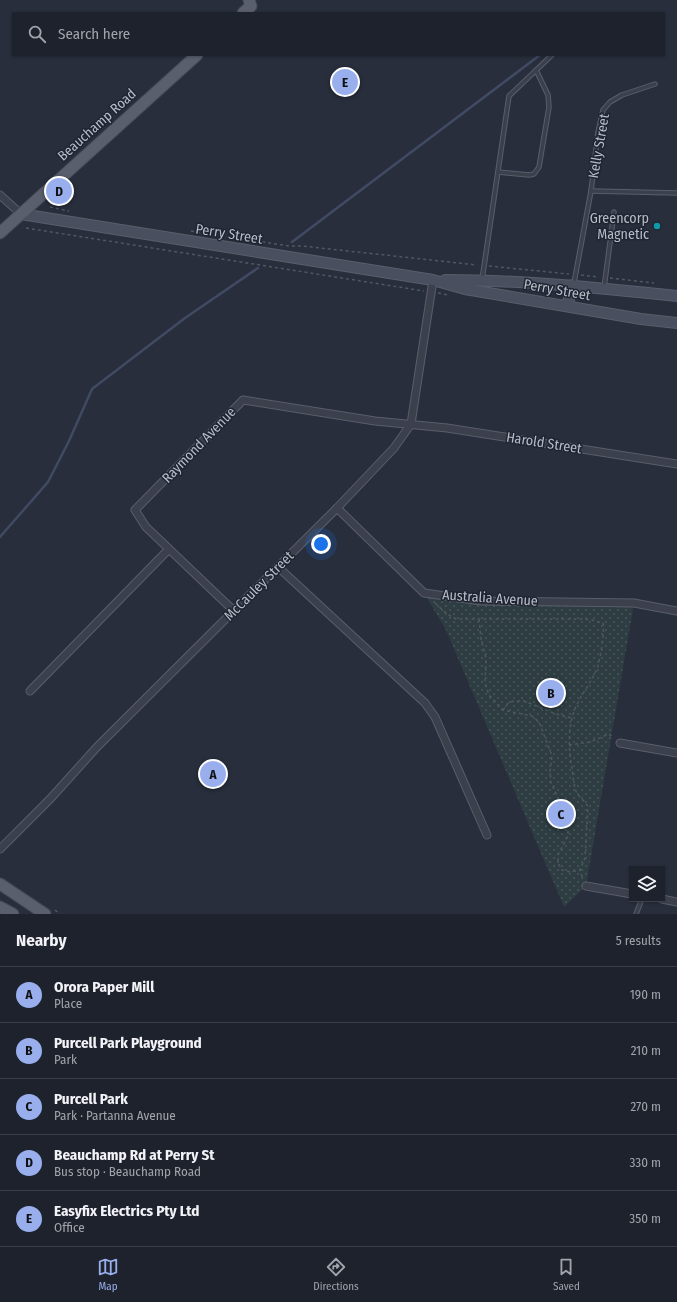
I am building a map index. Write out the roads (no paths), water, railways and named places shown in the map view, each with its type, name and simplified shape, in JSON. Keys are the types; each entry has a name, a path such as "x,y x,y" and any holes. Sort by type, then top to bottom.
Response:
{"main road":[{"name":"Beauchamp Road","path":"0,233 195,56"},
{"path":"0,884 45,914"},
{"path":"0,906 13,914"}],"street":[{"path":"0,195 21,214"},
{"name":"Perry Street","path":"21,214 433,280 465,289 677,323"},
{"name":"Perry Street","path":"433,280 574,280 604,283 677,296"},
{"name":"McCauley Street","path":"0,849 51,798 98,747 337,508 394,448 411,424 433,280"},
{"path":"567,306 574,280"},
{"name":"Raymond Avenue","path":"234,611 146,527 136,510 243,400 375,421 411,424"},
{"name":"Harold Street","path":"411,424 447,428 677,464"},
{"name":"Australia Avenue","path":"337,508 424,594 481,601 634,603 677,611"},
{"path":"30,692 169,549"},
{"path":"278,567 425,703 435,717 487,835"},
{"path":"620,743 677,753"},
{"path":"586,886 629,893"},
{"path":"665,900 677,902"}],"lane":[{"path":"482,280 509,96 551,56"},
{"path":"498,172 529,175 534,174 539,167 549,108 548,95 536,70"},
{"name":"Kelly Street","path":"574,280 591,191 598,132 603,110 610,102 622,95 655,84"},
{"name":"Kelly Street","path":"591,191 677,193"},
{"path":"604,283 614,212"},
{"path":"636,914 641,902"}],"waterway":[{"path":"292,242 539,56"},
{"path":"0,537 48,482 69,441 92,389 185,318 258,268"}],"place":[{"name":"Easyfix Electrics Pty Ltd","path":"345,82"},
{"name":"Beauchamp Rd at Perry St","path":"59,191"},
{"name":"Greencorp Magnetic","path":"657,226"},
{"name":"Purcell Park Playground","path":"551,693"},
{"name":"Orora Paper Mill","path":"213,774"},
{"name":"Purcell Park","path":"561,814"}]}
